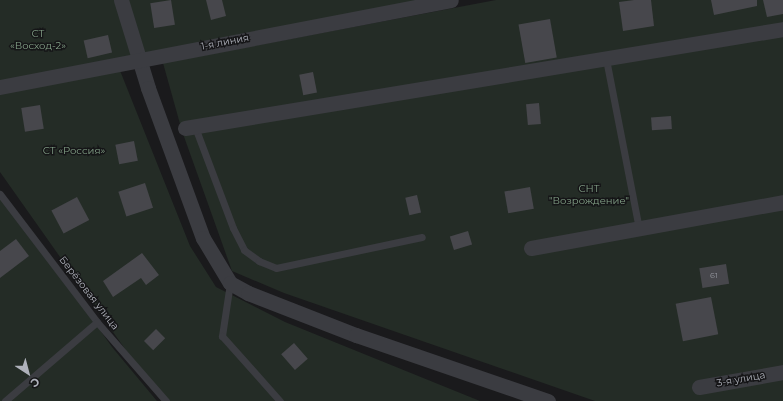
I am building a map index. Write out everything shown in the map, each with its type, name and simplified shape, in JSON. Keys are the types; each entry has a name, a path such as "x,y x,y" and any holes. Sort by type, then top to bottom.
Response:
{"street":[{"path":"122,0 148,88 202,238 230,283 254,296 356,335 548,401"},
{"name":"1-я линия","path":"0,87 140,58 451,0"},
{"path":"190,128 783,29"},
{"path":"531,248 783,202"},
{"name":"3-я улица","path":"699,387 783,372"}],"lane":[{"path":"606,59 639,228"},
{"path":"190,128 244,250 258,261 276,268 422,237"},
{"name":"Берёзовая улица","path":"0,194 97,322 166,401"},
{"path":"230,283 222,336 280,401"},
{"path":"5,401 97,322"}],"green space":[{"name":"СТ «Восход-2»","path":"0,0 442,0 0,85"},
{"name":"СНТ \"Возрождение\"","path":"496,0 783,0 783,401 595,401 284,293 232,271 182,131 163,63"},
{"name":"СТ «Россия»","path":"119,68 190,246 216,287 285,322 480,401 168,401 130,356 0,172 0,93"},
{"path":"0,190 112,347 157,401 0,401"}],"building":[{"path":"171,0 175,25 154,28 150,3"},
{"path":"206,0 222,0 226,16 211,20"},
{"path":"651,0 654,26 623,31 619,2"},
{"path":"711,0 757,0 757,6 714,15"},
{"path":"763,0 783,0 783,14 767,17"},
{"path":"550,19 557,57 525,63 518,25"},
{"path":"108,35 112,53 88,58 84,41"},
{"path":"313,72 317,93 303,95 299,75"},
{"path":"539,103 541,124 528,125 526,104"},
{"path":"40,105 44,129 25,132 21,108"},
{"path":"671,116 672,129 652,130 651,117"},
{"path":"134,141 138,161 119,164 115,145"},
{"path":"145,183 153,208 126,216 118,192"},
{"path":"530,187 534,209 508,213 504,192"},
{"path":"417,195 421,213 409,215 405,198"},
{"path":"77,197 89,220 64,234 51,211"},
{"path":"468,231 472,244 454,250 450,237"},
{"path":"16,239 29,256 0,278 0,251"},
{"path":"142,253 159,275 146,285 141,278 113,297 103,281"},
{"path":"726,264 729,284 702,288 699,268"},
{"path":"711,297 718,334 683,341 676,304"},
{"path":"156,329 165,338 153,350 144,341"},
{"path":"294,343 308,359 295,370 281,354"}]}
